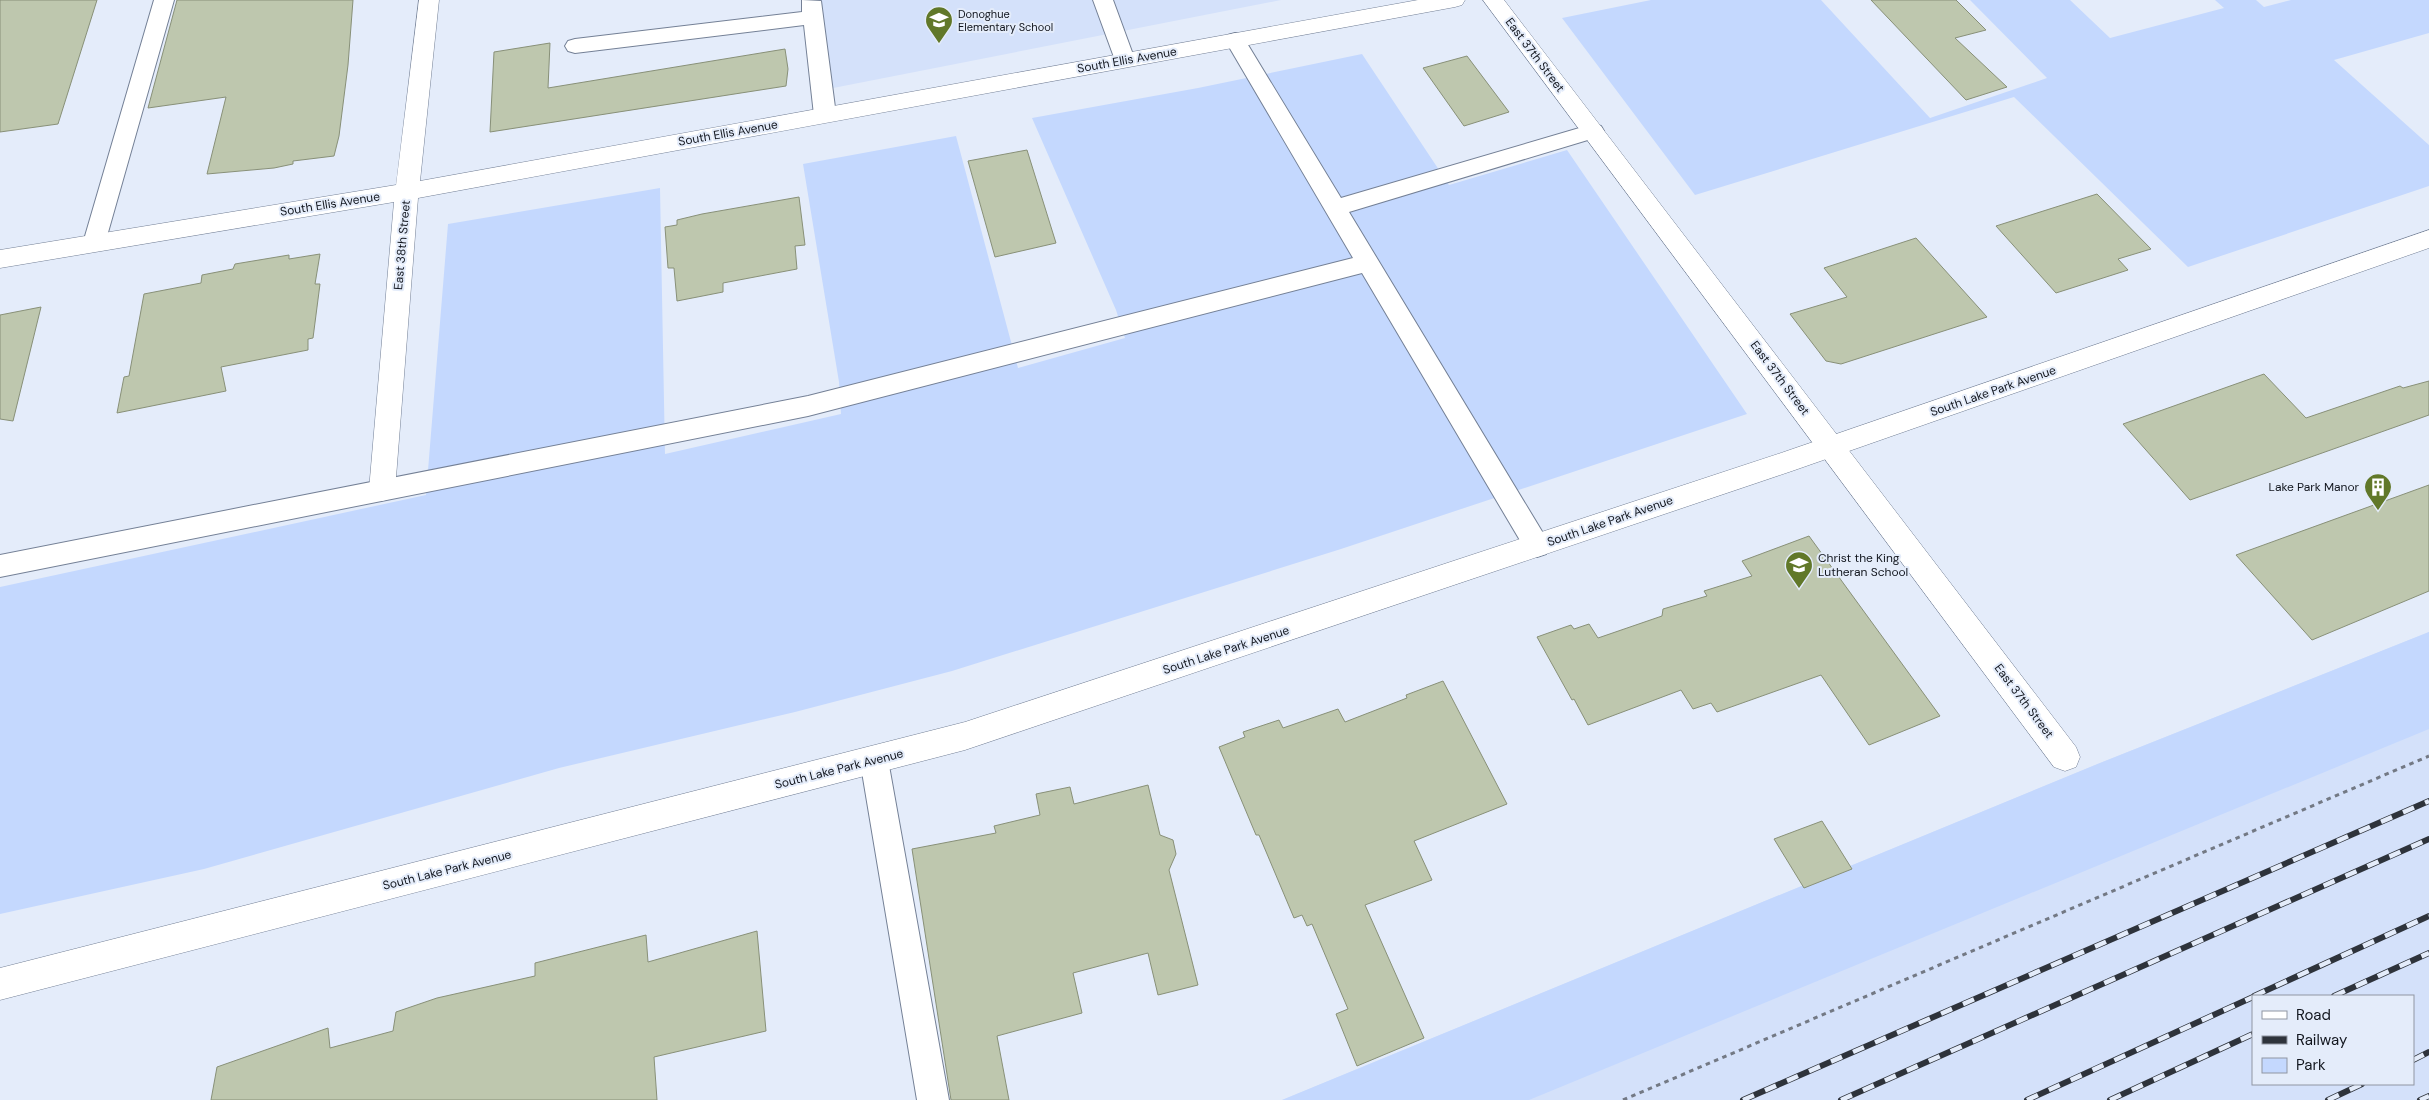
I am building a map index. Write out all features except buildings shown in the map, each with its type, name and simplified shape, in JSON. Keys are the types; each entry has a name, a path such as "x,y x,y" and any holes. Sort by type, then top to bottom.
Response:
{"street":[{"name":"East 38th Street","path":"382,490 407,192 429,0"},
{"name":"South Ellis Avenue","path":"0,259 407,192 1455,0"},
{"name":"East 37th Street","path":"1493,0 2066,757"},
{"name":"South Lake Park Avenue","path":"0,984 966,736 1832,446 2429,239"}],"lane":[{"path":"94,243 164,0"},
{"path":"1103,0 1125,60"},
{"path":"575,46 812,9 824,115"},
{"path":"1235,40 1536,546"},
{"path":"1335,208 1593,131"},
{"path":"0,566 808,406 1368,263"},
{"path":"874,760 933,1100"}],"path":[{"path":"1624,1100 2429,756"}],"shaded area":[{"name":"Donoghue Elementary School","path":"818,0 1281,0 828,89"},
{"path":"2429,632 2429,1100 1282,1100 2100,763"}],"green space":[{"path":"1651,0 1821,0 1930,118 2047,78 1970,0 2070,0 2110,38 2224,8 2215,0 2256,0 2264,7 2291,0 2429,0 2429,33 2334,60 2429,145 2429,186 2188,267 2014,97 1695,195 1562,18"},
{"path":"1362,54 1449,185 1567,150 1747,414 1341,549 952,671 795,712 559,768 204,869 0,914 0,587 426,495 448,224 660,188 665,454 841,414 839,382 803,164 956,136 1018,368 1125,338 1116,310 1032,118 1198,88"},
{"path":"2429,632 2429,729 1529,1100 1282,1100 2100,763"}],"railway":[{"path":"1743,1100 2429,801"},
{"path":"1841,1100 2429,839"},
{"path":"2256,995 2429,916"},
{"path":"2336,995 2429,953"},
{"path":"2027,1100 2252,997"},
{"path":"2110,1100 2252,1034"},
{"path":"2414,1060 2429,1052"},
{"path":"2328,1100 2360,1085"},
{"path":"2420,1100 2429,1096"}],"place":[{"name":"Donoghue Elementary School","path":"939,44"},
{"name":"Lake Park Manor","path":"2378,511"},
{"name":"Christ the King Lutheran School","path":"1799,589"}]}
